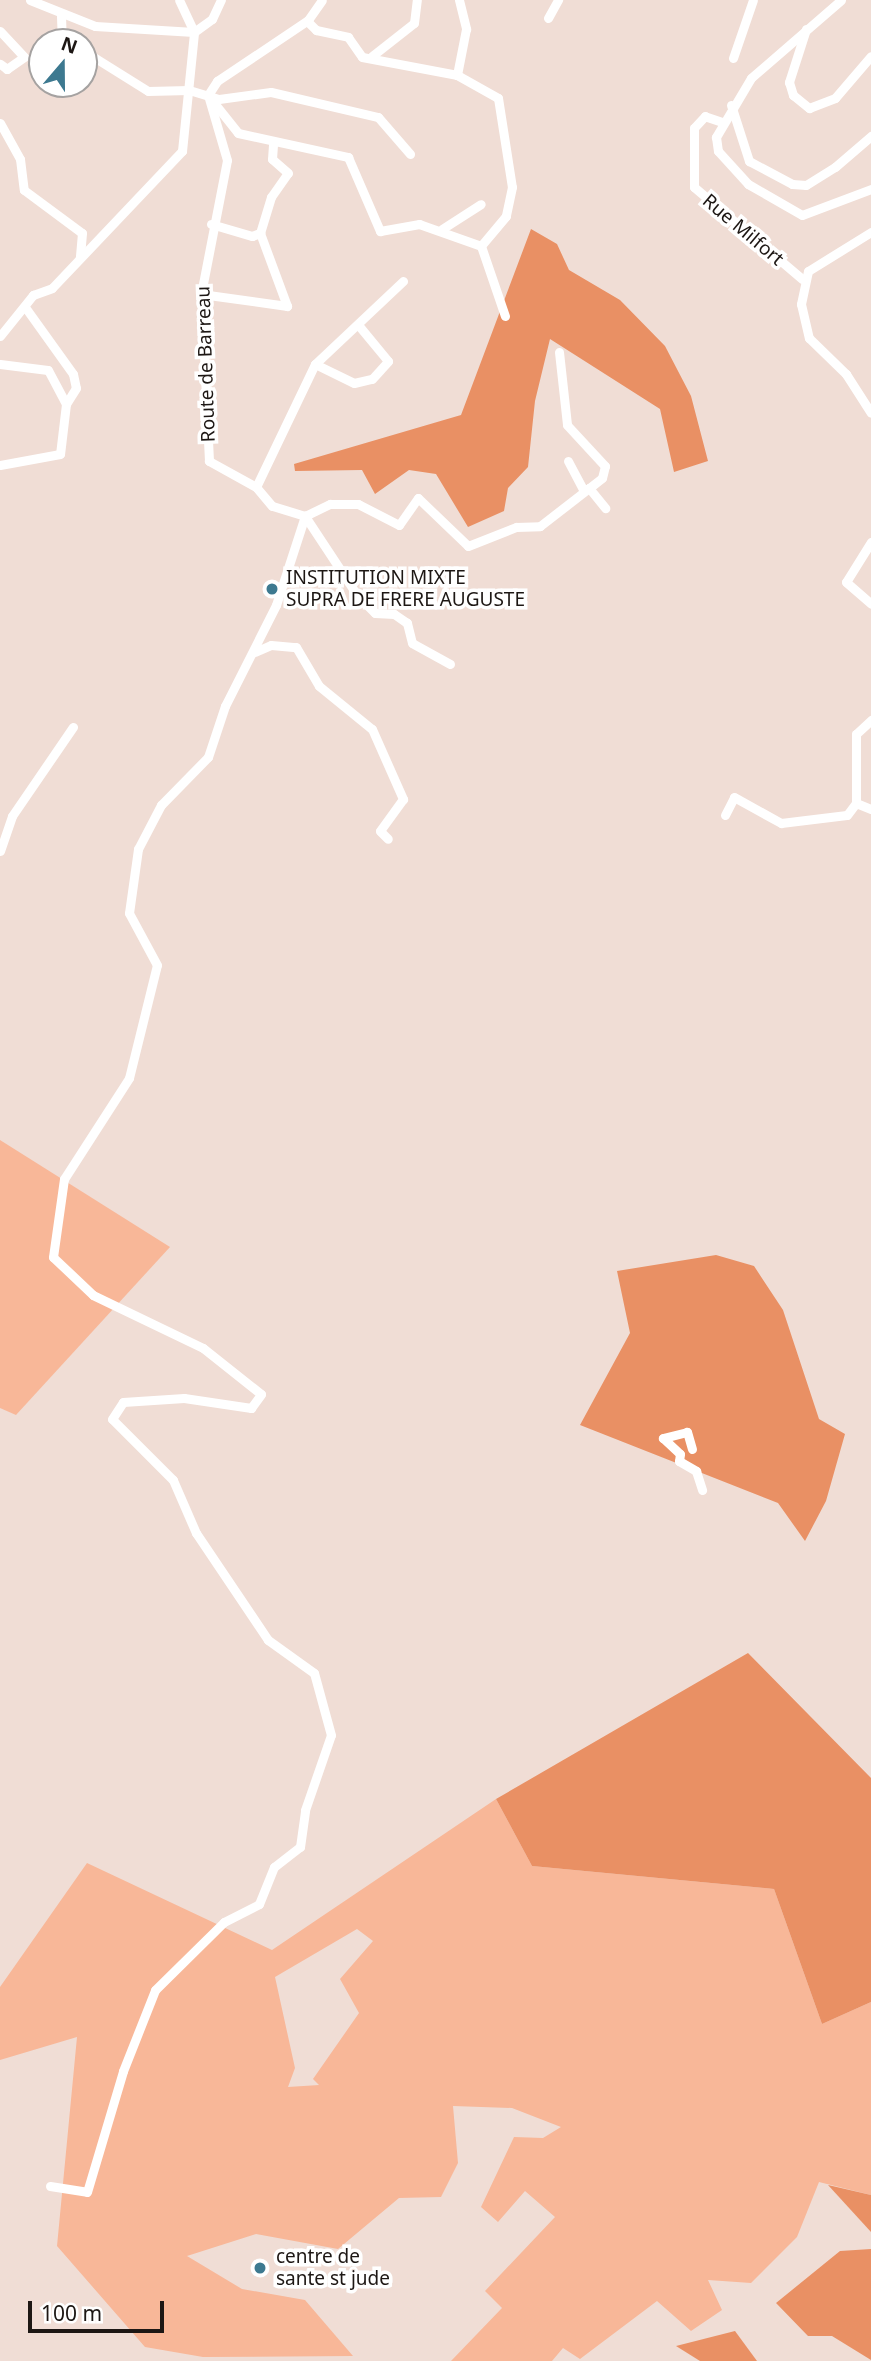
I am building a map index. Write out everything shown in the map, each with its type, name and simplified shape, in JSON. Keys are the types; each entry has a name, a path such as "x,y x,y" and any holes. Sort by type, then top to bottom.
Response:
{"street":[{"path":"30,0 61,16 95,26 194,32 212,19 221,0"},
{"path":"0,336 25,307 80,258 182,151 194,32 178,0"},
{"path":"208,95 217,81 307,21 322,0"},
{"path":"362,57 379,55 414,23 417,0"},
{"path":"457,75 466,29 459,0"},
{"path":"548,18 558,0"},
{"path":"733,58 753,0"},
{"path":"841,0 751,78 731,105 716,137 724,160 782,207 803,215 818,212 871,189"},
{"path":"61,16 61,28"},
{"path":"307,21 316,30 348,37 362,57 457,75 487,88 505,117 512,198 481,246"},
{"path":"806,29 791,74 793,95 809,108 835,98 871,56"},
{"path":"0,31 24,57 7,69 0,64"},
{"path":"98,60 148,91 189,90 208,95 271,92 378,117 410,154"},
{"path":"208,95 238,133 273,144 348,157 380,231 419,224 442,229 481,246 505,316"},
{"name":"Route de Barreau","path":"208,95 227,160 211,224 201,294 209,461 256,487 272,506 305,516"},
{"path":"731,105 749,161 792,184 806,185 835,167 871,136"},
{"name":"Rue Milfort","path":"722,122 705,116 694,128 694,187 802,279"},
{"path":"0,123 20,159 24,190 82,233 80,258"},
{"path":"201,294 287,306 260,233 271,197 288,173 272,159 273,144"},
{"path":"442,229 481,204"},
{"path":"211,224 252,236 260,233"},
{"path":"871,232 802,279 809,338 846,374 871,413"},
{"path":"256,487 315,364 330,344 359,327 403,281"},
{"path":"0,465 60,454 66,404 76,388 73,374 25,307"},
{"path":"315,364 354,383 372,379 388,361 359,327"},
{"path":"305,516 345,503 399,526 418,498 468,546 516,527 540,526 586,489 605,466 567,425 558,352"},
{"path":"0,364 48,370 66,404"},
{"path":"568,461 586,489 605,508"},
{"path":"50,2186 87,2192 122,2071 155,1990 224,1922 259,1904 274,1867 300,1847 305,1810 331,1735 314,1673 268,1640 196,1533 173,1480 112,1419 123,1402 184,1398 251,1408 261,1402 261,1395 203,1348 93,1295 53,1257 64,1180 129,1078 157,965 129,913 138,849 161,805 208,757 225,706 255,652 305,516"},
{"path":"305,516 357,595 375,613 394,614 407,624 412,643 450,664"},
{"path":"871,542 846,582 871,604"},
{"path":"255,652 271,645 296,647 319,686 372,729 402,799 380,831 388,839"},
{"path":"856,803 856,734 871,720"},
{"path":"0,850 6,849 12,816 73,727"},
{"path":"725,815 734,797 781,823 834,818 856,803"},
{"path":"856,803 871,809"},
{"path":"692,1449 687,1432 663,1438 680,1454 679,1461 696,1471 702,1490"}],"shaded area":[{"path":"531,229 557,244 569,270 620,300 665,346 691,396 708,461 674,472 660,409 550,339 535,401 528,467 508,488 504,511 468,527 436,474 409,470 375,494 362,470 295,471 294,464 461,415"},
{"path":"0,1140 170,1247 16,1415 0,1408"},
{"path":"716,1255 754,1266 783,1310 819,1419 845,1434 826,1501 805,1541 778,1503 580,1425 630,1333 617,1271"},
{"path":"748,1653 871,1778 871,2002 822,2024 774,1889 532,1866 496,1799"},
{"path":"496,1799 532,1866 774,1889 822,2024 871,2002 871,2195 819,2182 797,2237 751,2283 708,2280 722,2310 691,2331 657,2301 580,2359 563,2348 552,2361 451,2361 502,2308 485,2291 555,2217 525,2191 498,2222 481,2207 514,2137 543,2138 561,2127 512,2108 453,2106 458,2163 441,2197 399,2198 338,2249 256,2234 187,2256 242,2289 305,2300 353,2356 203,2357 145,2347 57,2246 77,2037 0,2060 0,1987 87,1863 272,1950","holes":["357,1929 373,1941 340,1979 359,2013 313,2079 319,2085 288,2087 295,2068 275,1977"]},
{"path":"828,2185 871,2195 871,2232"},
{"path":"871,2249 871,2360 832,2336 808,2336 776,2303 840,2251"},
{"path":"735,2331 757,2361 700,2361 676,2346"}],"place":[{"name":"INSTITUTION MIXTE SUPRA DE FRERE AUGUSTE","path":"272,589"},
{"name":"centre de sante st jude","path":"260,2268"}]}
